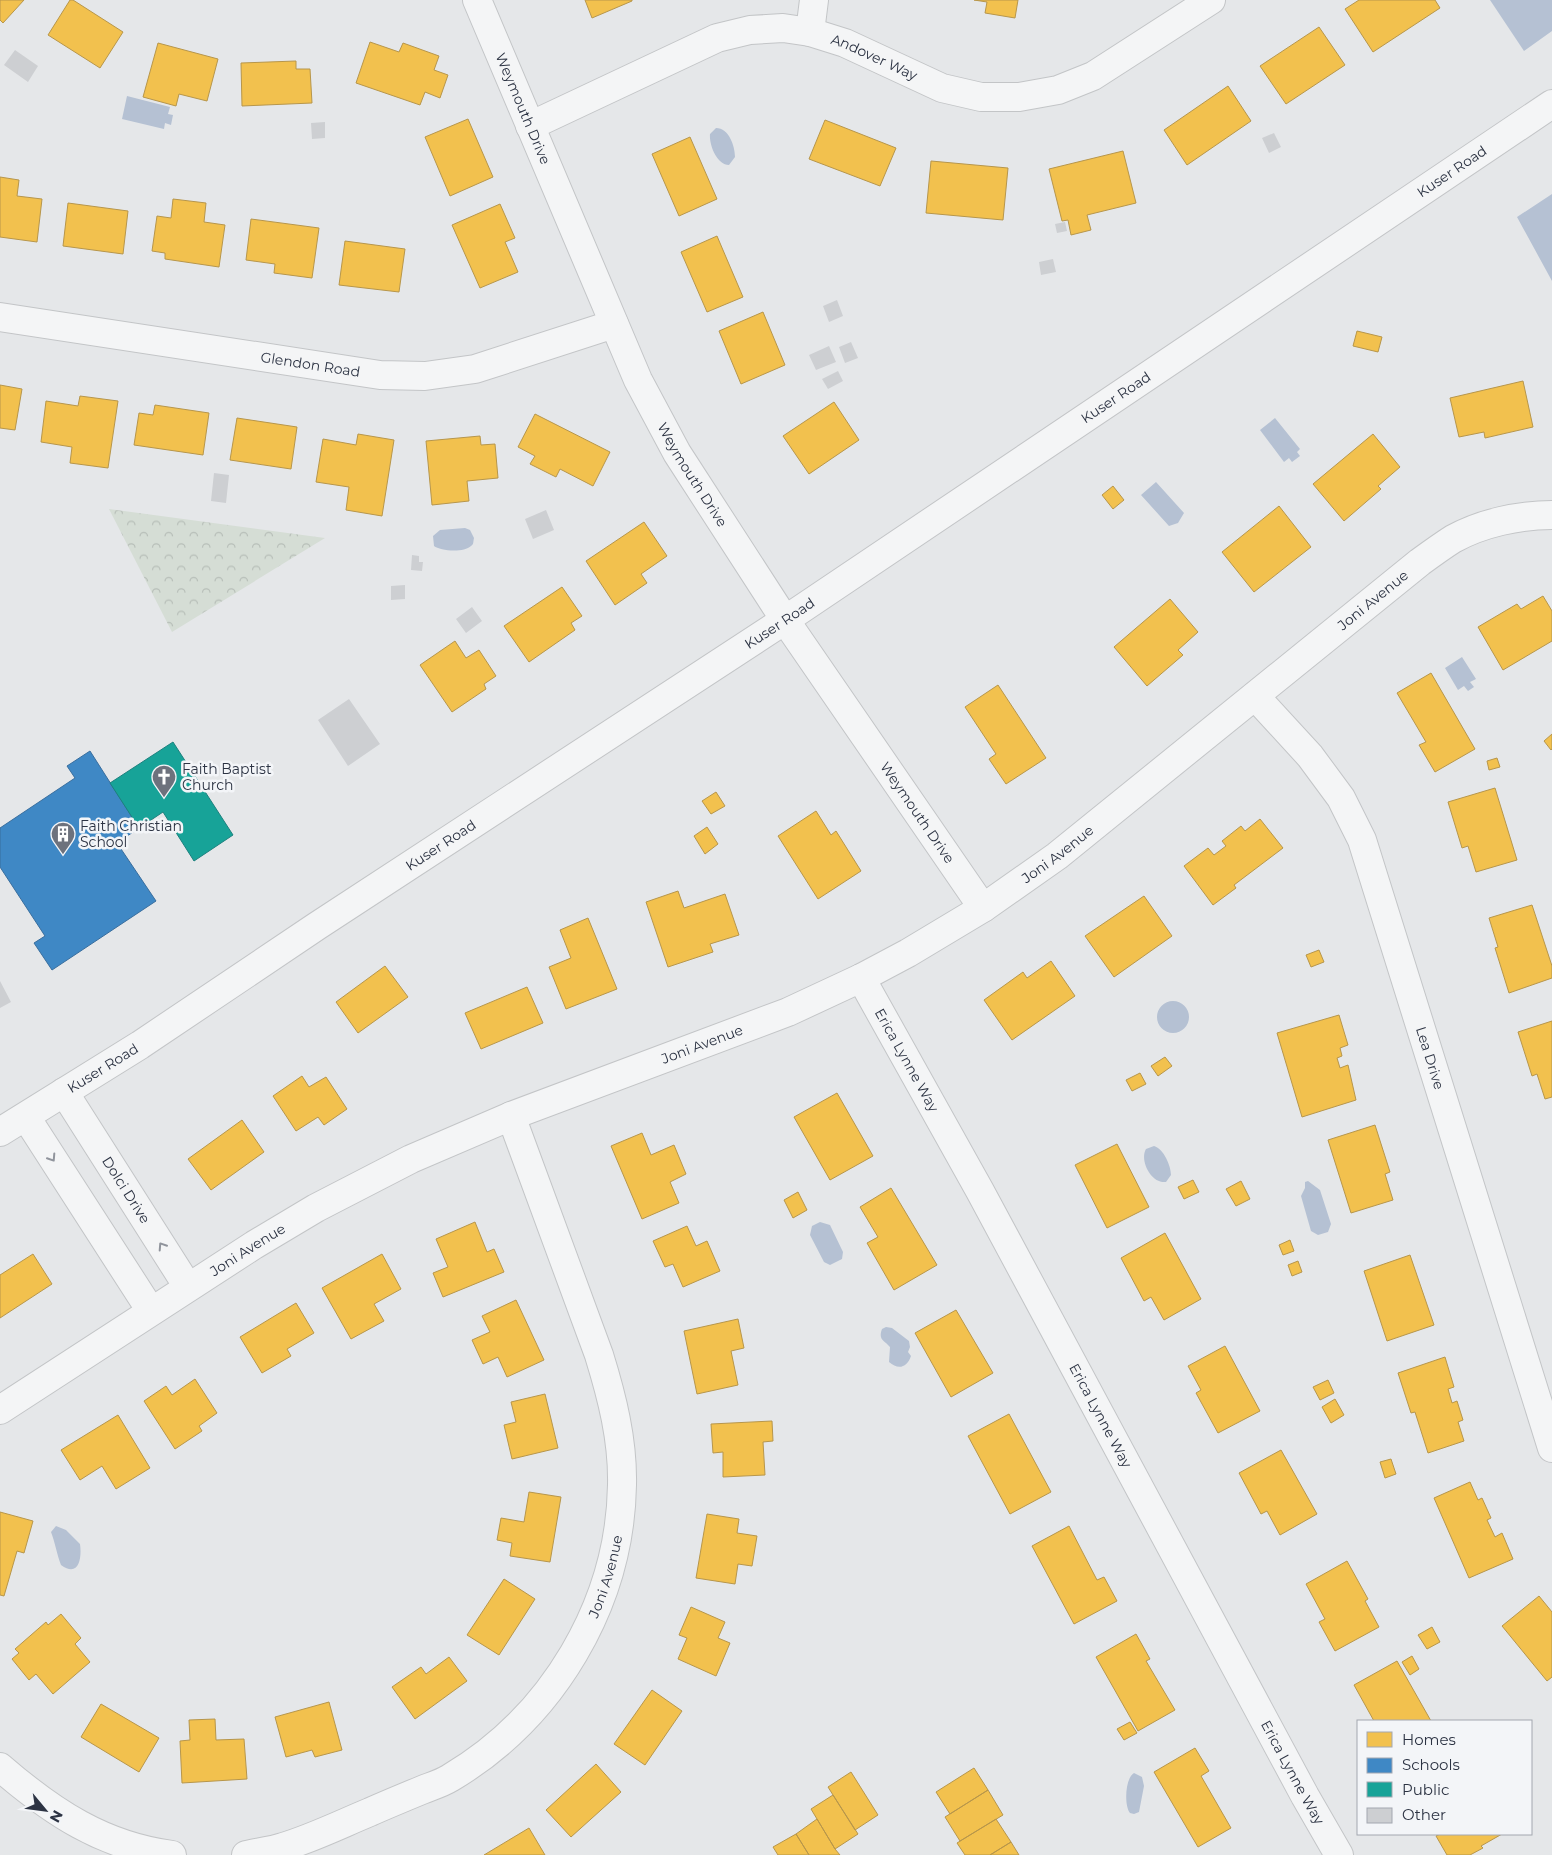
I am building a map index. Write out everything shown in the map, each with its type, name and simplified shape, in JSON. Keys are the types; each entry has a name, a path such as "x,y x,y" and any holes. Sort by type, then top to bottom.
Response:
{"street":[{"name":"Weymouth Drive","path":"478,0 638,380 677,453 785,620 983,908"},
{"path":"810,32 814,0"},
{"name":"Andover Way","path":"530,126 716,38 750,30 783,28 810,32 845,43 942,88 981,97 1018,97 1058,90 1093,76 1211,0"},
{"name":"Kuser Road","path":"0,1132 140,1046 317,926 785,620 1552,104"},
{"name":"Glendon Road","path":"0,317 380,375 425,376 475,369 614,324"},
{"name":"Joni Avenue","path":"0,1410 254,1245 316,1208 411,1159 511,1116 788,1012 861,978 908,953 983,908 1057,856 1420,562 1453,539 1486,526 1532,515 1552,515"},
{"name":"Lea Drive","path":"1255,696 1310,756 1341,798 1362,840 1552,1448"},
{"name":"Erica Lynne Way","path":"861,978 980,1191 1304,1796 1339,1855"},
{"name":"Dolci Drive","path":"64,1092 188,1287"},
{"name":"Joni Avenue","path":"246,1855 282,1847 315,1835 449,1779 489,1752 529,1715 563,1672 587,1631 605,1586 617,1539 622,1484 619,1436 612,1395 511,1116"},
{"path":"26,1117 151,1311"},
{"path":"0,1768 68,1819 105,1838 133,1851 172,1855"}],"green space":[{"path":"109,509 325,538 172,632"}],"water":[{"path":"1490,0 1552,0 1552,31 1524,51"},
{"path":"127,96 170,107 168,114 173,115 171,125 165,123 164,129 122,119"},
{"path":"716,128 728,134 734,148 735,157 729,165 721,162 712,149 710,134"},
{"path":"1552,194 1552,281 1517,217"},
{"path":"1275,418 1300,449 1297,452 1300,456 1292,462 1289,458 1284,462 1260,430"},
{"path":"1156,482 1184,513 1178,523 1169,526 1141,495"},
{"path":"465,528 470,530 474,538 473,544 468,548 452,550 434,546 433,536 440,530"},
{"path":"1462,657 1476,679 1470,682 1474,687 1468,691 1464,686 1458,690 1445,668"},
{"path":"1173,1001 1179,1002 1184,1006 1188,1011 1188,1023 1184,1028 1179,1032 1173,1033 1167,1032 1162,1028 1158,1023 1157,1017 1158,1011 1162,1006 1167,1002"},
{"path":"1154,1146 1164,1154 1170,1167 1171,1175 1166,1182 1161,1182 1152,1176 1144,1160 1146,1149"},
{"path":"1308,1181 1320,1190 1331,1224 1328,1232 1318,1235 1311,1231 1301,1196 1305,1188 1305,1182"},
{"path":"820,1222 830,1225 843,1252 842,1259 830,1265 824,1262 810,1235 812,1226"},
{"path":"886,1327 892,1328 909,1341 910,1347 908,1352 911,1356 905,1365 899,1367 889,1362 890,1347 882,1340 881,1335 882,1329"},
{"path":"56,1526 66,1530 80,1544 80,1560 75,1568 67,1568 61,1565 51,1532"},
{"path":"1134,1773 1142,1777 1144,1786 1139,1812 1134,1814 1130,1813 1126,1799 1127,1786"}],"building: Homes":[{"path":"0,0 24,0 3,23 0,20"},
{"path":"70,0 73,0 123,32 100,68 48,35"},
{"path":"585,0 632,0 632,1 592,18"},
{"path":"974,0 1018,0 1015,18 985,13 987,2"},
{"path":"1359,0 1435,0 1440,8 1373,52 1345,9"},
{"path":"1319,27 1345,65 1286,104 1260,66"},
{"path":"370,42 399,52 403,43 439,56 434,70 448,75 440,98 425,92 420,105 356,83"},
{"path":"158,43 218,59 207,101 179,94 176,106 143,97"},
{"path":"296,61 296,69 310,69 312,103 242,106 241,63"},
{"path":"1228,86 1251,121 1187,165 1164,130"},
{"path":"468,119 493,177 450,196 425,137"},
{"path":"825,120 896,148 880,186 809,159"},
{"path":"690,137 717,199 679,216 652,154"},
{"path":"1123,151 1136,203 1087,215 1091,230 1071,235 1068,220 1062,221 1049,169"},
{"path":"931,161 1008,168 1003,220 926,213"},
{"path":"0,177 19,180 17,196 42,199 37,242 0,237"},
{"path":"173,199 206,203 204,222 225,225 219,267 165,259 165,253 152,251 157,216 171,218"},
{"path":"68,203 128,211 123,254 63,246"},
{"path":"500,204 515,238 505,242 518,272 480,288 452,225"},
{"path":"251,219 319,228 312,278 274,273 275,264 246,260"},
{"path":"717,236 743,297 707,312 681,252"},
{"path":"345,241 405,249 399,292 339,285"},
{"path":"763,312 785,365 741,384 719,331"},
{"path":"1357,331 1382,337 1378,352 1353,346"},
{"path":"1523,381 1533,427 1485,438 1484,432 1459,437 1450,398"},
{"path":"0,385 22,389 15,430 0,428"},
{"path":"80,396 118,401 108,468 70,463 72,447 41,442 46,401 78,406"},
{"path":"834,402 859,440 809,474 783,436"},
{"path":"155,405 209,413 203,455 134,445 139,413 153,415"},
{"path":"535,414 610,452 593,486 560,469 556,477 530,464 535,456 518,447"},
{"path":"237,418 297,427 291,469 230,460"},
{"path":"358,434 394,440 382,516 346,510 349,487 316,482 323,439 356,445"},
{"path":"1373,434 1400,467 1378,486 1381,489 1344,521 1313,484"},
{"path":"480,436 481,445 495,444 498,478 467,481 469,501 432,505 426,441"},
{"path":"1113,486 1124,500 1113,509 1102,495"},
{"path":"1279,506 1311,547 1254,592 1222,552"},
{"path":"644,522 667,556 641,574 647,583 615,605 586,561"},
{"path":"562,587 582,616 571,623 575,630 529,662 504,626"},
{"path":"1543,596 1552,611 1552,641 1503,670 1478,627 1517,604 1521,609"},
{"path":"1170,599 1198,632 1178,650 1183,655 1147,686 1114,647"},
{"path":"455,641 466,658 479,650 496,676 484,684 486,689 452,712 420,665"},
{"path":"1431,673 1475,749 1435,772 1419,745 1426,742 1397,693"},
{"path":"998,685 1046,758 1006,784 989,759 996,754 965,707"},
{"path":"1552,734 1552,749 1551,750 1544,741"},
{"path":"1497,758 1500,767 1489,770 1487,761"},
{"path":"1495,788 1517,860 1476,872 1468,846 1462,848 1448,802"},
{"path":"716,792 725,806 711,814 702,801"},
{"path":"816,811 831,835 836,831 861,871 818,899 778,836"},
{"path":"1260,819 1283,848 1234,885 1236,888 1213,905 1184,866 1208,848 1214,855 1226,846 1222,841 1241,826 1245,831"},
{"path":"707,827 718,844 705,854 694,836"},
{"path":"678,891 684,908 725,894 739,935 710,944 713,952 668,967 646,902"},
{"path":"1144,896 1172,936 1114,977 1085,936"},
{"path":"1532,905 1552,966 1552,978 1509,993 1495,948 1498,947 1489,918"},
{"path":"588,918 617,989 566,1009 549,967 571,958 560,930"},
{"path":"1319,950 1324,962 1311,967 1306,955"},
{"path":"1051,961 1075,996 1012,1040 984,1000 1023,972 1027,978"},
{"path":"385,966 408,997 358,1033 336,1002"},
{"path":"527,987 543,1023 481,1049 465,1013"},
{"path":"1339,1015 1348,1045 1340,1048 1342,1056 1337,1058 1340,1068 1348,1065 1356,1100 1302,1117 1277,1033"},
{"path":"1552,1021 1552,1097 1545,1099 1537,1074 1532,1076 1518,1032"},
{"path":"1165,1057 1172,1066 1158,1076 1151,1066"},
{"path":"1140,1073 1146,1084 1132,1091 1126,1080"},
{"path":"302,1076 309,1087 326,1077 347,1109 324,1125 318,1117 296,1131 273,1096"},
{"path":"837,1093 873,1156 830,1180 794,1117"},
{"path":"242,1120 264,1152 211,1190 188,1159"},
{"path":"1375,1125 1390,1172 1385,1174 1393,1200 1351,1213 1328,1140"},
{"path":"642,1133 651,1155 674,1145 686,1174 670,1182 679,1203 642,1219 611,1146"},
{"path":"1117,1144 1149,1207 1107,1228 1075,1165"},
{"path":"1193,1180 1199,1192 1184,1199 1178,1187"},
{"path":"1241,1181 1250,1199 1236,1206 1226,1189"},
{"path":"891,1188 937,1265 894,1290 867,1243 878,1237 860,1207"},
{"path":"798,1192 807,1210 793,1218 784,1200"},
{"path":"475,1222 487,1252 494,1249 504,1272 443,1297 433,1273 448,1267 436,1239"},
{"path":"687,1226 696,1246 707,1241 720,1271 683,1287 673,1264 665,1267 653,1241"},
{"path":"1165,1233 1201,1299 1164,1320 1151,1297 1144,1301 1121,1258"},
{"path":"1290,1240 1294,1251 1283,1255 1279,1245"},
{"path":"33,1254 52,1284 0,1318 0,1275"},
{"path":"382,1254 401,1289 374,1304 384,1321 351,1339 322,1288"},
{"path":"1410,1255 1434,1325 1387,1341 1364,1271"},
{"path":"1298,1261 1302,1272 1292,1276 1288,1265"},
{"path":"516,1300 544,1360 507,1377 498,1357 483,1364 472,1340 490,1332 482,1316"},
{"path":"296,1303 314,1333 287,1349 291,1356 262,1373 240,1337"},
{"path":"956,1310 993,1373 951,1397 915,1333"},
{"path":"738,1319 744,1348 731,1351 738,1385 697,1394 684,1331"},
{"path":"1225,1346 1260,1411 1218,1433 1196,1393 1201,1390 1188,1366"},
{"path":"1445,1357 1454,1387 1448,1389 1452,1403 1457,1401 1463,1420 1458,1422 1464,1441 1428,1453 1415,1412 1411,1413 1398,1373"},
{"path":"195,1379 217,1413 199,1426 202,1431 175,1449 144,1401 166,1386 172,1395"},
{"path":"1328,1380 1334,1393 1320,1400 1313,1387"},
{"path":"545,1394 558,1448 512,1459 504,1425 516,1422 511,1402"},
{"path":"1335,1399 1344,1415 1331,1423 1322,1407"},
{"path":"1009,1414 1051,1492 1010,1514 968,1436"},
{"path":"118,1415 150,1468 116,1489 102,1466 80,1480 61,1450"},
{"path":"772,1421 773,1441 763,1442 765,1475 723,1477 723,1452 713,1453 711,1424"},
{"path":"1281,1450 1317,1514 1280,1535 1267,1511 1261,1514 1239,1473"},
{"path":"1391,1459 1396,1474 1385,1478 1380,1462"},
{"path":"1470,1482 1478,1500 1482,1498 1491,1518 1487,1520 1495,1537 1502,1533 1513,1559 1469,1578 1434,1498"},
{"path":"529,1492 561,1497 550,1562 510,1556 512,1543 497,1540 501,1518 524,1522"},
{"path":"0,1512 33,1521 24,1553 17,1551 4,1596 0,1595"},
{"path":"707,1514 739,1519 737,1533 757,1536 752,1566 738,1564 735,1584 696,1578"},
{"path":"1069,1526 1097,1580 1104,1577 1117,1601 1074,1624 1032,1546"},
{"path":"1347,1561 1368,1599 1365,1601 1379,1627 1335,1651 1319,1622 1325,1619 1306,1584"},
{"path":"504,1579 535,1599 499,1655 467,1635"},
{"path":"1539,1596 1552,1612 1552,1677 1547,1681 1502,1626"},
{"path":"691,1607 725,1622 718,1638 730,1643 716,1676 678,1659 687,1638 679,1635"},
{"path":"61,1614 81,1638 75,1644 90,1662 53,1694 36,1674 29,1680 12,1659 19,1653 15,1649 46,1622 48,1625"},
{"path":"1432,1627 1440,1642 1427,1649 1418,1635"},
{"path":"1136,1634 1150,1659 1146,1661 1175,1710 1138,1731 1096,1657"},
{"path":"1412,1656 1419,1669 1410,1675 1402,1662"},
{"path":"449,1657 467,1681 415,1719 392,1687 421,1667 426,1674"},
{"path":"1397,1661 1430,1720 1373,1720 1354,1685"},
{"path":"652,1690 682,1711 645,1765 614,1744"},
{"path":"329,1702 342,1750 315,1757 312,1750 286,1757 275,1717"},
{"path":"101,1704 159,1738 139,1772 81,1737"},
{"path":"215,1719 216,1740 244,1739 247,1779 182,1783 180,1741 190,1740 189,1720"},
{"path":"1130,1722 1137,1733 1124,1740 1117,1729"},
{"path":"1195,1748 1209,1771 1201,1776 1231,1828 1198,1847 1154,1772"},
{"path":"596,1764 621,1792 571,1837 546,1810"},
{"path":"974,1768 988,1790 950,1814 936,1792"},
{"path":"851,1772 878,1815 855,1830 828,1787"},
{"path":"988,1790 1003,1815 960,1841 945,1817"},
{"path":"833,1795 858,1834 835,1849 811,1809"},
{"path":"817,1819 840,1855 809,1855 796,1834"},
{"path":"996,1819 1011,1842 990,1855 965,1855 957,1843"},
{"path":"529,1828 545,1855 484,1855"},
{"path":"796,1834 809,1855 778,1855 773,1847"},
{"path":"1500,1835 1470,1855 1447,1855 1436,1836"},
{"path":"1011,1842 1019,1855 990,1855"}],"building: Schools":[{"name":"Faith Christian School","path":"90,751 139,828 117,843 156,901 52,970 34,943 45,936 0,867 0,828 75,778 67,766"}],"building: Public":[{"name":"Faith Baptist Church","path":"173,742 233,835 194,861 163,812 139,828 110,783"}],"building: Other":[{"path":"15,50 38,66 28,82 4,65"},
{"path":"325,122 325,138 312,139 311,123"},
{"path":"1274,133 1281,147 1269,153 1262,138"},
{"path":"1065,222 1067,231 1057,233 1055,224"},
{"path":"1053,259 1056,272 1041,275 1039,262"},
{"path":"837,300 843,316 829,322 823,306"},
{"path":"851,342 858,358 845,363 839,347"},
{"path":"829,346 836,362 816,370 809,355"},
{"path":"838,371 843,381 828,389 822,379"},
{"path":"214,473 229,475 226,503 211,501"},
{"path":"546,510 554,530 533,539 525,519"},
{"path":"412,555 419,556 419,562 423,562 422,571 411,570"},
{"path":"405,585 405,599 391,600 391,586"},
{"path":"472,607 482,621 466,633 456,619"},
{"path":"349,699 380,744 348,766 318,720"},
{"path":"0,981 11,1002 0,1008"}],"place":[{"name":"Faith Baptist Church","path":"164,798"},
{"name":"Faith Christian School","path":"63,855"}]}
